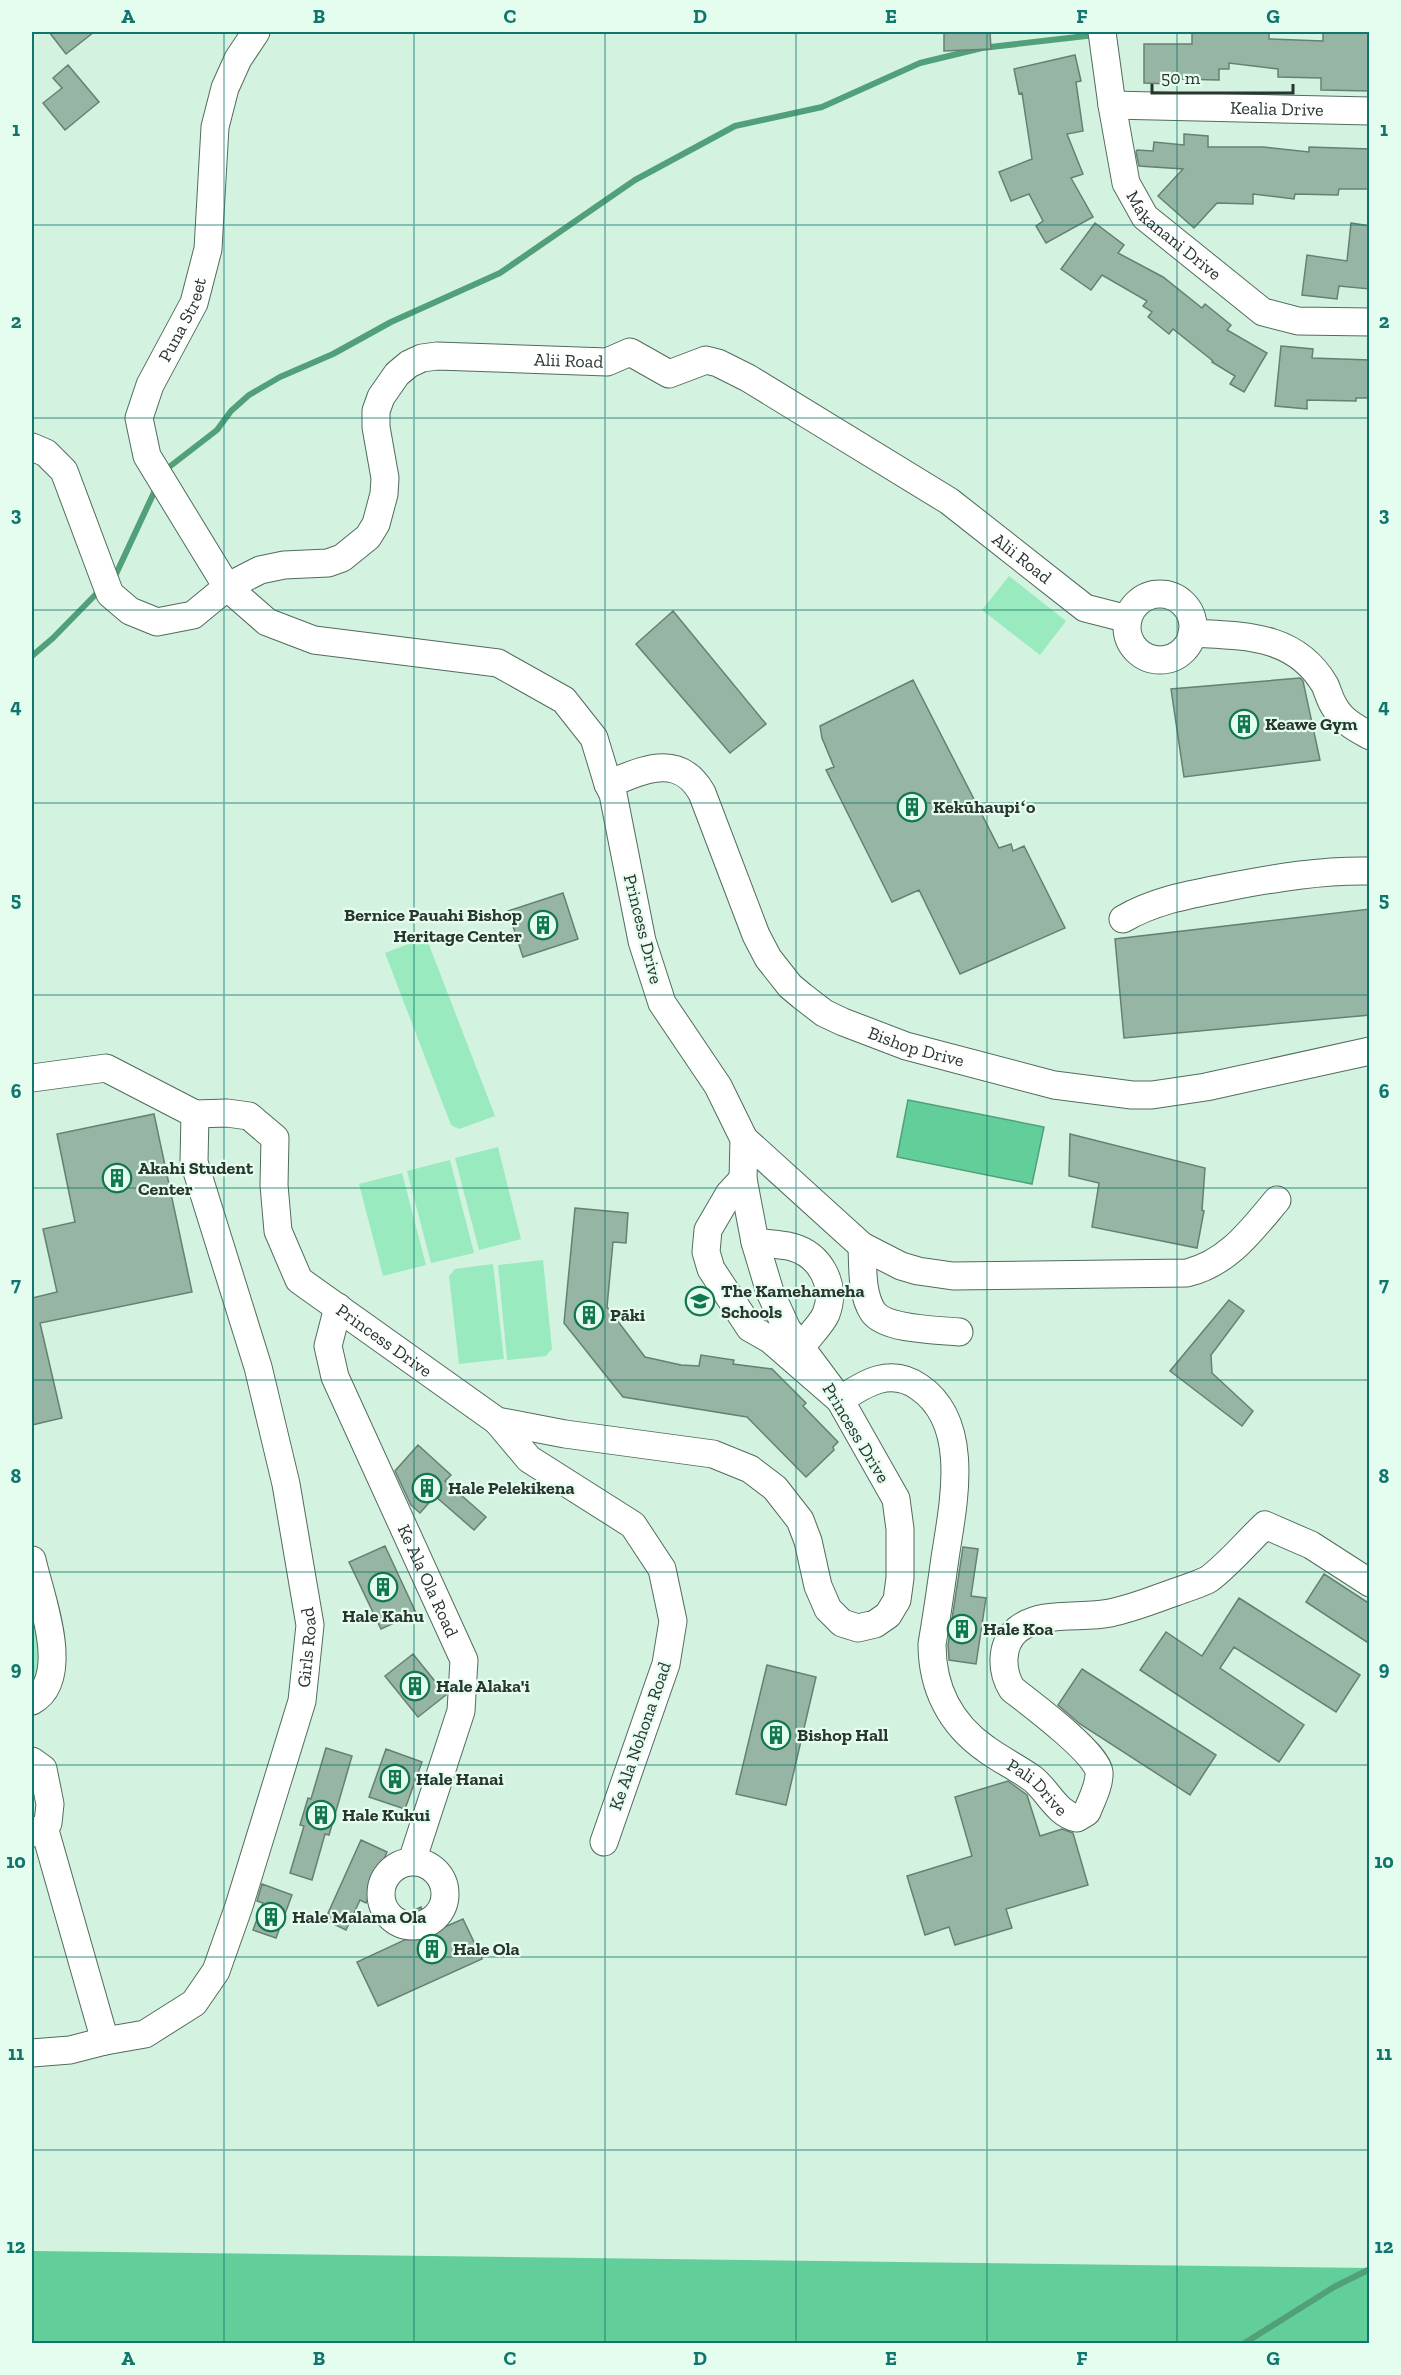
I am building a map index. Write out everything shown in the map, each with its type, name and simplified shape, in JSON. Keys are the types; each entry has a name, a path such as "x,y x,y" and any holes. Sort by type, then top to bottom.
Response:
{"street":[{"name":"Puna Street","path":"227,587 147,456 139,418 150,385 194,303 208,249 215,127 225,88 238,60 256,32"},
{"name":"Makanani Drive","path":"1103,41 1126,183 1145,217 1263,312 1298,321 1370,322"},
{"name":"Kealia Drive","path":"1112,105 1370,111"},
{"name":"Alii Road","path":"227,587 272,566 327,563 342,558 368,537 376,524 384,494 385,478 376,428 376,411 388,384 409,364 422,358 437,356 607,362 630,352 669,374 706,360 718,363 748,378 940,495 1085,608 1128,619"},
{"path":"32,447 46,453 64,471 110,594 130,611 157,622 193,615 227,587"},
{"name":"Princess Drive","path":"195,1114 227,1113 249,1116 275,1137 274,1185 278,1231 298,1280 497,1420 565,1434 713,1455 750,1469 775,1488 800,1520 808,1541 818,1586 828,1609 842,1623 858,1628 875,1624 888,1615 897,1600 900,1578 900,1529 896,1499 840,1400 787,1329 770,1292 755,1242 743,1179 744,1139 718,1086 662,1004 642,941 610,789 594,738 564,700 498,663 314,640 267,622 227,587"},
{"path":"1162,594 1173,597 1183,603 1190,612 1193,623 1189,644 1173,658 1152,659 1134,648 1129,639 1128,619 1132,608 1140,600 1151,595 1162,594"},
{"path":"1192,633 1263,638 1294,653 1305,661 1324,684 1341,716 1349,724 1370,736"},
{"name":"Bishop Drive","path":"610,789 649,768 662,767 682,772 694,781 702,793 756,934 779,973 802,996 833,1018 906,1046 1054,1085 1132,1095 1152,1095 1206,1087 1370,1051"},
{"path":"1123,919 1141,908 1186,895 1335,870 1370,871"},
{"path":"32,1078 106,1068 195,1114"},
{"name":"Girls Road","path":"32,2052 70,2050 145,2034 194,2003 216,1971 239,1906 302,1701 310,1625 286,1484 258,1367 194,1162 195,1114"},
{"path":"744,1139 862,1246 901,1266 953,1276 1187,1273 1200,1270 1228,1254 1277,1200"},
{"path":"743,1179 729,1194 708,1230 706,1252 711,1269 750,1328 771,1340 840,1400"},
{"path":"755,1242 793,1247 811,1256 825,1273 831,1293 825,1316 801,1347"},
{"path":"862,1246 865,1290 873,1311 879,1318 903,1325 959,1332"},
{"name":"Ke Ala Ola Road","path":"338,1307 328,1346 335,1377 464,1660 461,1711 412,1861"},
{"name":"Pali Drive","path":"840,1400 878,1378 890,1376 924,1390 945,1420 954,1451 955,1474 953,1504 932,1644 932,1662 940,1695 948,1710 971,1737 1032,1779 1063,1812 1070,1816 1082,1816 1086,1812 1100,1773 1096,1761 1083,1748 1012,1689 1004,1670 1004,1657 1008,1643 1016,1631 1028,1623 1047,1618 1109,1613 1132,1608 1208,1580 1266,1525 1311,1545 1370,1583"},
{"name":"Ke Ala Nohona Road","path":"497,1420 529,1459 633,1525 662,1569 673,1621 666,1664 604,1842"},
{"path":"32,1560 53,1647 51,1673 42,1695 32,1701"},
{"path":"32,1761 43,1768 50,1804 48,1823 38,1830 105,2041"}],"shaded area":[{"path":"1009,576 1066,621 1040,655 982,610"},
{"path":"426,937 495,1116 459,1129 451,1125 385,953"},
{"path":"908,1100 1044,1127 1032,1184 897,1157"},
{"path":"498,1147 521,1239 479,1250 455,1158"},
{"path":"450,1160 474,1253 431,1263 407,1171"},
{"path":"402,1173 426,1265 383,1276 359,1184"},
{"path":"543,1260 552,1349 546,1356 507,1360 498,1265"},
{"path":"493,1264 504,1359 459,1364 449,1276 455,1269"},
{"path":"32,1571 50,1664 32,1682"},
{"path":"32,2251 1369,2268 1369,2343 32,2343"}],"building":[{"path":"49,32 94,32 66,54"},
{"path":"944,32 990,32 991,49 944,51"},
{"path":"1192,32 1269,32 1269,39 1323,41 1323,32 1370,32 1370,91 1321,90 1321,78 1278,77 1278,69 1229,63 1229,69 1219,69 1219,80 1172,79 1172,84 1144,83 1144,44 1192,44"},
{"path":"1075,55 1081,81 1076,82 1083,131 1067,134 1083,174 1071,178 1093,217 1046,243 1036,226 1043,221 1029,194 1011,201 999,172 1032,159 1022,93 1019,94 1014,69"},
{"path":"68,65 99,102 65,130 43,103 62,88 53,78"},
{"path":"1184,134 1208,136 1208,147 1264,147 1309,152 1309,147 1370,149 1370,189 1339,189 1338,195 1295,194 1294,199 1253,194 1253,204 1217,203 1194,228 1158,196 1183,169 1139,166 1136,152 1137,150 1153,151 1154,142 1184,145"},
{"path":"1095,223 1124,245 1118,253 1163,277 1202,308 1205,304 1231,325 1227,330 1267,353 1244,392 1230,384 1235,376 1212,362 1173,329 1169,334 1148,317 1152,312 1143,306 1147,301 1102,275 1091,290 1061,269"},
{"path":"1351,223 1370,226 1370,289 1339,286 1337,299 1302,295 1307,255 1347,261"},
{"path":"1281,346 1313,349 1312,358 1370,360 1370,398 1356,398 1356,401 1307,400 1307,409 1275,406"},
{"path":"673,611 766,724 730,753 636,644"},
{"name":"Keawe Gym","path":"1300,678 1303,681 1320,760 1184,777 1171,689"},
{"name":"Kekūhaupiʻo","path":"913,680 999,848 1011,844 1013,851 1024,846 1065,928 960,974 919,890 892,902 826,770 834,767 822,738 820,726"},
{"name":"Bernice Pauahi Bishop Heritage Center","path":"563,893 578,939 523,957 508,911"},
{"path":"1370,909 1370,1015 1124,1038 1115,939"},
{"name":"Akahi Student Center","path":"154,1114 192,1292 40,1323 62,1418 32,1425 32,1298 57,1292 43,1229 75,1222 57,1134"},
{"path":"1070,1134 1205,1168 1202,1210 1204,1211 1197,1248 1092,1227 1099,1183 1069,1176"},
{"name":"Pāki","path":"575,1208 628,1213 626,1243 613,1242 607,1307 645,1357 681,1365 699,1366 701,1355 734,1360 733,1364 772,1369 806,1403 803,1406 838,1442 833,1447 834,1450 806,1477 747,1417 623,1397 564,1323"},
{"path":"1229,1300 1244,1311 1211,1355 1212,1373 1253,1411 1242,1426 1170,1371"},
{"name":"Hale Pelekikena","path":"418,1445 451,1475 445,1481 486,1517 474,1530 435,1496 420,1513 411,1505 395,1471"},
{"name":"Hale Kahu","path":"385,1546 416,1613 381,1629 349,1562"},
{"name":"Hale Koa","path":"963,1547 978,1549 971,1596 986,1598 976,1664 949,1660 948,1645"},
{"path":"1324,1574 1370,1604 1370,1644 1306,1602"},
{"path":"1239,1598 1360,1675 1336,1712 1234,1647 1220,1668 1304,1725 1279,1762 1140,1670 1166,1632 1202,1656"},
{"name":"Hale Alaka'i","path":"413,1654 446,1695 418,1717 385,1676"},
{"name":"Bishop Hall","path":"767,1665 816,1677 786,1805 736,1794"},
{"path":"1082,1669 1216,1755 1190,1795 1080,1724 1058,1705"},
{"name":"Hale Kukui","path":"326,1748 352,1756 329,1835 325,1834 312,1880 290,1873 304,1826 300,1825 308,1798 311,1799"},
{"name":"Hale Hanai","path":"386,1749 422,1762 405,1809 369,1797"},
{"path":"1008,1781 1027,1795 1040,1836 1062,1829 1073,1833 1088,1885 1006,1909 1012,1928 955,1945 949,1927 925,1935 907,1876 972,1856 955,1797"},
{"path":"361,1840 387,1852 366,1903 360,1900 346,1930 325,1920"},
{"name":"Hale Malama Ola","path":"262,1884 292,1895 276,1938 253,1930 263,1903 257,1901"},
{"name":"Hale Ola","path":"421,1907 433,1932 463,1919 482,1959 378,2006 357,1962 409,1938 399,1917"}],"waterway":[{"path":"164,471 217,430 231,411 249,395 280,377 333,354 391,322 500,273 635,180 735,126 822,107 920,63 982,48 1095,35"},
{"path":"111,579 116,574 157,486"},
{"path":"32,656 100,590"},
{"path":"1243,2344 1334,2287 1370,2269"}],"place":[{"name":"Keawe Gym","path":"1244,724"},
{"name":"Kekūhaupiʻo","path":"912,807"},
{"name":"Bernice Pauahi Bishop Heritage Center","path":"543,925"},
{"name":"Akahi Student Center","path":"117,1178"},
{"name":"The Kamehameha Schools","path":"700,1301"},
{"name":"Pāki","path":"589,1315"},
{"name":"Hale Pelekikena","path":"427,1488"},
{"name":"Hale Kahu","path":"383,1587"},
{"name":"Hale Koa","path":"962,1629"},
{"name":"Hale Alaka'i","path":"415,1686"},
{"name":"Bishop Hall","path":"776,1735"},
{"name":"Hale Hanai","path":"395,1779"},
{"name":"Hale Kukui","path":"321,1815"},
{"name":"Hale Malama Ola","path":"271,1917"},
{"name":"Hale Ola","path":"432,1949"}]}
